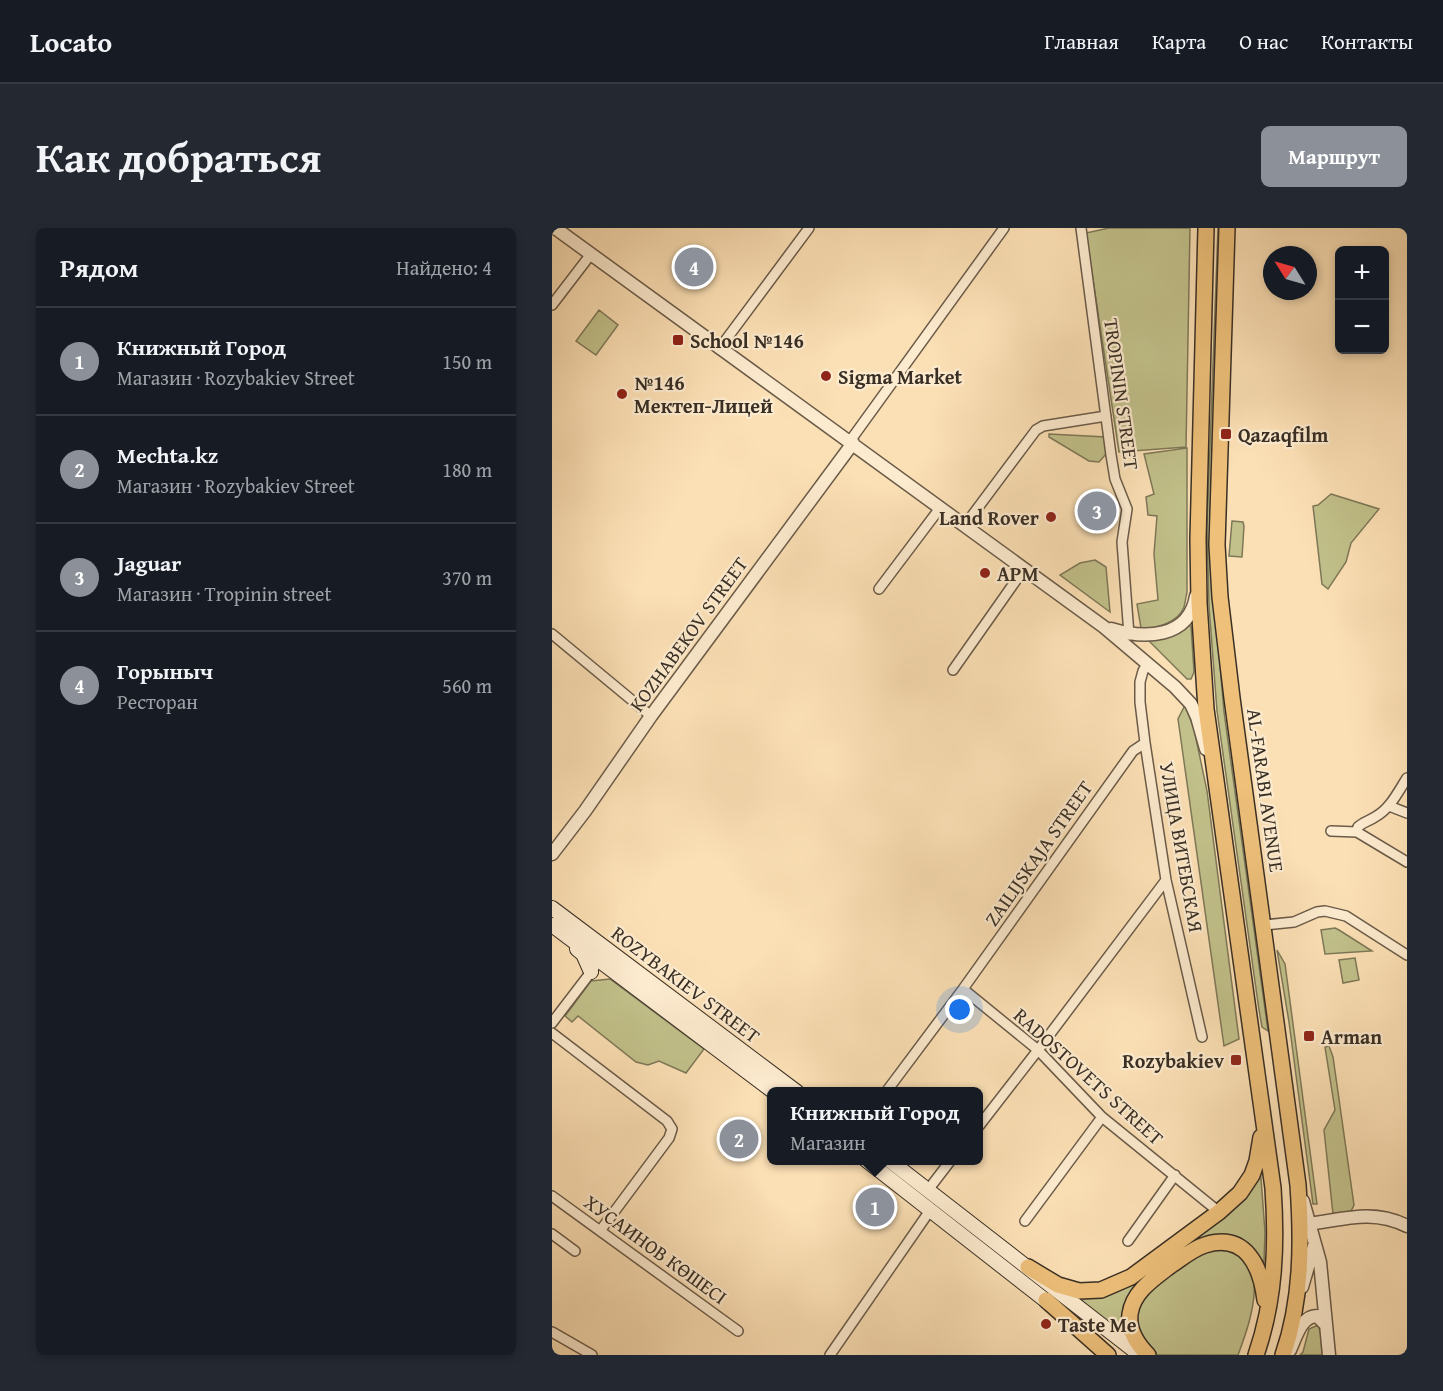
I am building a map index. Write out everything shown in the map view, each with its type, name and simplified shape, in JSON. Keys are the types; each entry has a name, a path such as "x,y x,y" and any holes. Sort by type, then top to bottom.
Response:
{"main road":[{"path":"1206,228 1198,580 1206,709 1273,1188 1276,1230 1274,1270 1269,1310 1258,1348"},
{"name":"AL-FARABI AVENUE","path":"1227,228 1217,545 1220,597 1232,698 1298,1185 1301,1230 1300,1262 1294,1314 1285,1355"},
{"name":"ROZYBAKIEV STREET","path":"552,908 604,955 768,1087"},
{"path":"552,927 584,954 591,972"},
{"name":"ROZYBAKIEV STREET","path":"552,927 604,955 790,1087"},
{"path":"1028,1268 1068,1288 1089,1291 1101,1290 1131,1277 1220,1212 1240,1193 1252,1175 1257,1161 1263,1119"},
{"path":"871,1165 1118,1355"},
{"path":"894,1165 1140,1355"},
{"path":"1148,1355 1131,1332 1130,1312 1134,1301 1146,1285 1172,1264 1203,1245 1215,1242 1236,1246 1246,1252 1257,1266 1263,1283 1265,1300 1258,1348"},
{"path":"1046,1300 1108,1355"}],"street":[{"path":"555,228 965,525 1104,627 1148,663 1191,704 1197,717 1218,793"},
{"path":"719,349 809,228"},
{"path":"851,442 1004,228"},
{"name":"TROPININ STREET","path":"1081,228 1115,479 1127,509 1122,542 1129,634"},
{"path":"552,305 591,254"},
{"path":"965,525 1036,430 1043,426 1106,416"},
{"name":"KOZHABEKOV STREET","path":"552,854 851,442"},
{"path":"879,589 940,508"},
{"path":"953,670 1024,569"},
{"path":"1104,627 1129,634 1158,635 1181,623 1193,609 1198,580"},
{"path":"552,634 651,716"},
{"name":"УЛИЦА ВИТЕБСКАЯ","path":"1148,663 1140,682 1145,742 1166,880 1202,1036"},
{"name":"ZAILIJSKAJA STREET","path":"890,1087 963,989 1132,751 1145,742"},
{"path":"1357,832 1362,823 1376,817 1389,806 1407,778"},
{"path":"1389,806 1407,813"},
{"path":"1331,831 1357,832 1407,862"},
{"path":"983,1120 1166,880"},
{"path":"1264,925 1294,922 1325,911 1346,916 1407,955"},
{"path":"552,1023 604,955"},
{"name":"RADOSTOVETS STREET","path":"963,989 1038,1050 1102,1117 1220,1212"},
{"path":"552,1033 667,1121 672,1129 669,1138 600,1231"},
{"path":"1025,1221 1102,1117"},
{"path":"928,1190 948,1165"},
{"path":"1128,1241 1175,1175"},
{"path":"1294,1314 1314,1243 1314,1224 1298,1185"},
{"name":"ХУСАИНОВ КӨШЕСІ","path":"552,1196 738,1331"},
{"path":"830,1355 931,1209"},
{"path":"1314,1224 1360,1216 1380,1216 1407,1226"},
{"path":"552,1234 575,1251"},
{"path":"1314,1243 1320,1262 1329,1355"},
{"path":"1285,1355 1308,1317 1317,1316 1325,1324"},
{"path":"552,1332 592,1355"}],"shaded area":[{"path":"1109,228 1190,228 1186,447 1119,452 1086,233"},
{"path":"1218,228 1222,228 1215,606 1224,712 1268,1031 1262,1027 1259,1010 1217,711 1209,606 1207,528"},
{"path":"599,310 618,325 596,355 576,341"},
{"path":"1049,434 1106,437 1106,454 1099,462 1089,461 1049,437"},
{"path":"1187,448 1187,592 1184,607 1177,617 1165,624 1141,628 1137,604 1158,600 1154,554 1157,516 1148,515 1146,497 1154,494 1144,454"},
{"path":"1331,494 1379,509 1351,543 1346,562 1328,589 1322,584 1313,506 1318,505"},
{"path":"1232,521 1243,522 1242,557 1229,556"},
{"path":"1095,560 1106,567 1110,612 1060,575 1080,563"},
{"path":"1191,626 1194,672 1191,679 1187,679 1149,641 1173,635"},
{"path":"1185,705 1194,729 1207,791 1239,1039 1224,1046 1178,719"},
{"path":"1335,928 1372,951 1325,954 1321,930"},
{"path":"1277,950 1285,964 1317,1204 1313,1204"},
{"path":"1355,958 1359,980 1343,983 1339,960"},
{"path":"610,979 704,1049 686,1073 659,1061 648,1065 636,1062 578,1016 572,1022 565,1016 591,981"},
{"path":"1329,1046 1333,1057 1354,1205 1351,1211 1333,1214 1324,1130 1335,1110 1325,1047"},
{"path":"1260,1165 1265,1232 1264,1262 1246,1245 1181,1250 1234,1208"},
{"path":"1215,1250 1234,1253 1246,1262 1253,1274 1253,1307 1238,1355 1157,1355 1146,1343 1137,1322 1142,1302 1159,1284 1181,1267"},
{"path":"1143,1279 1124,1305 1122,1320 1127,1337 1074,1296 1119,1290"},
{"path":"1318,1325 1322,1355 1300,1355 1303,1352 1309,1329"}],"place":[{"name":"Горыныч","path":"694,267"},
{"name":"School №146","path":"678,340"},
{"name":"Sigma Market","path":"826,376"},
{"name":"№146 Мектеп-Лицей","path":"622,394"},
{"name":"Qazaqfilm","path":"1226,434"},
{"name":"Jaguar","path":"1097,511"},
{"name":"Land Rover","path":"1051,517"},
{"name":"APM","path":"985,573"},
{"name":"Arman","path":"1309,1036"},
{"name":"Rozybakiev","path":"1236,1060"},
{"name":"Mechta.kz","path":"739,1139"},
{"name":"Книжный Город","path":"875,1207"},
{"name":"Taste Me","path":"1046,1324"}]}
